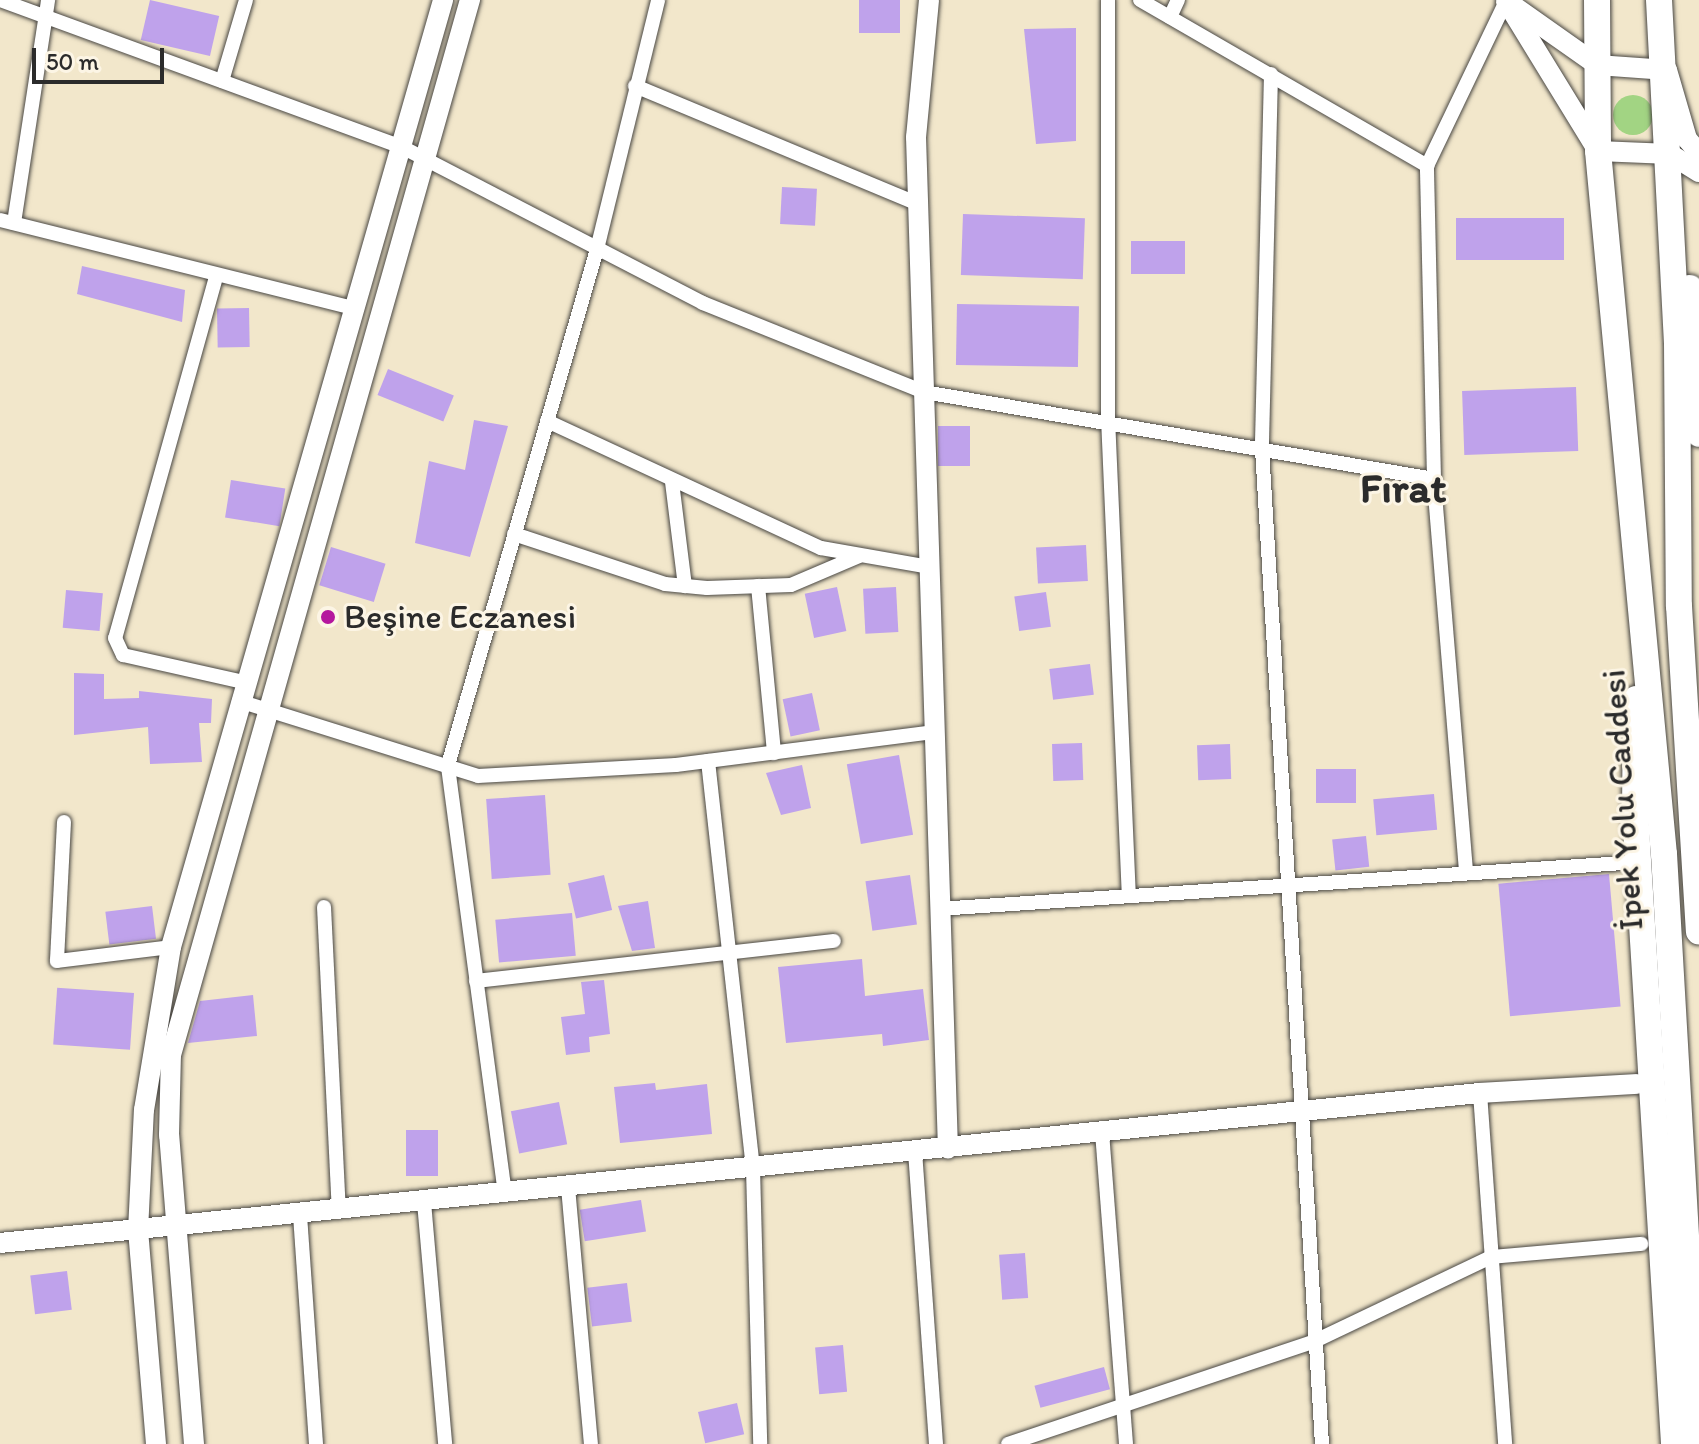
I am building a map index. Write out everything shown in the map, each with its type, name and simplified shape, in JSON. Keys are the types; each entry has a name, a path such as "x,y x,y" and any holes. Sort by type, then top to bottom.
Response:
{"highway":[{"name":"İpek Yolu Caddesi","path":"1597,0 1598,151 1638,540 1698,1444"},
{"name":"İpek Yolu Caddesi","path":"1659,0 1667,70 1689,145 1679,606 1699,931"},
{"path":"1689,145 1699,434"},
{"path":"1638,540 1638,862 1674,1444"}],"street":[{"path":"0,0 400,146 703,303 924,392 1108,418 1434,479"},
{"path":"48,0 7,221 216,277 350,307"},
{"path":"222,81 246,0"},
{"path":"156,1444 138,1231 144,1110 171,947 350,307 443,0"},
{"path":"194,1444 176,1227 171,1055 264,708 470,0"},
{"path":"505,1194 448,765 597,249 658,0"},
{"path":"929,0 918,204 938,909 948,1148"},
{"path":"1108,0 1108,418 1129,896"},
{"path":"1140,0 1427,166"},
{"path":"1170,17 1178,0"},
{"path":"1504,1 1597,65 1667,70"},
{"path":"1504,1 1598,151 1689,145 1699,172"},
{"path":"1466,871 1434,479 1427,166 1504,1"},
{"path":"1271,74 1262,449 1294,888 1301,1112 1322,1444"},
{"path":"635,86 918,204"},
{"path":"216,277 115,638 123,655 242,691 264,708 478,776 708,761 935,732"},
{"path":"547,421 672,482 821,548 930,567"},
{"path":"672,482 685,586"},
{"path":"514,534 685,586 791,585 859,556"},
{"path":"758,586 774,753"},
{"path":"708,761 753,1168 760,1444"},
{"path":"64,822 57,961 171,947"},
{"path":"938,909 1294,888 1466,871 1638,862"},
{"path":"324,907 339,1211"},
{"path":"476,981 834,941"},
{"path":"0,1243 1480,1093 1637,1084"},
{"path":"1480,1093 1505,1444"},
{"path":"1102,1132 1126,1444"},
{"path":"915,1151 936,1444"},
{"path":"568,1187 591,1444"},
{"path":"424,1202 445,1444"},
{"path":"300,1215 316,1444"},
{"path":"1008,1444 1123,1408 1315,1341 1491,1257 1641,1244"}],"green space":[{"path":"1633,95 1647,101 1653,115 1647,129 1633,135 1619,129 1613,115 1619,101"}],"building":[{"path":"150,0 219,16 210,56 141,40"},
{"path":"859,0 900,0 900,33 859,33"},
{"path":"1076,28 1076,141 1036,144 1024,29"},
{"path":"782,187 817,189 815,226 780,224"},
{"path":"963,214 1085,218 1083,279 961,275"},
{"path":"1456,218 1564,218 1564,260 1456,260"},
{"path":"1131,241 1185,241 1185,274 1131,274"},
{"path":"82,266 185,290 182,322 77,294"},
{"path":"957,304 1079,306 1078,367 956,365"},
{"path":"249,308 250,347 218,348 217,309"},
{"path":"388,369 454,396 443,422 378,395"},
{"path":"1576,387 1578,451 1464,455 1462,391"},
{"path":"474,420 508,426 470,557 415,543 429,461 465,470"},
{"path":"938,426 970,426 970,466 938,466"},
{"path":"231,480 285,489 279,526 225,518"},
{"path":"1086,545 1088,581 1038,584 1036,548"},
{"path":"331,547 386,564 374,602 319,585"},
{"path":"837,587 846,631 814,638 805,594"},
{"path":"896,587 898,632 865,634 863,589"},
{"path":"66,590 103,593 100,631 63,628"},
{"path":"1046,592 1051,627 1019,631 1014,596"},
{"path":"1090,664 1094,695 1053,700 1049,669"},
{"path":"74,673 104,674 104,699 139,698 139,691 212,699 211,723 199,723 202,762 150,764 148,727 74,735"},
{"path":"812,693 820,730 791,736 783,699"},
{"path":"1082,743 1083,780 1053,781 1052,744"},
{"path":"1230,744 1231,779 1198,780 1197,745"},
{"path":"899,755 913,835 861,844 847,764"},
{"path":"802,765 811,808 781,815 766,773"},
{"path":"1316,769 1356,769 1356,803 1316,803"},
{"path":"1434,794 1437,830 1376,835 1373,799"},
{"path":"545,795 551,875 492,879 486,799"},
{"path":"1366,836 1369,867 1335,870 1332,840"},
{"path":"1609,874 1621,1006 1510,1016 1498,884"},
{"path":"604,875 612,910 576,918 568,883"},
{"path":"910,875 917,925 872,931 865,881"},
{"path":"648,901 655,948 632,951 618,906"},
{"path":"152,906 156,939 109,944 105,912"},
{"path":"572,913 576,956 499,963 495,920"},
{"path":"862,959 865,996 923,989 929,1040 883,1046 882,1034 786,1043 778,967"},
{"path":"604,980 610,1034 589,1037 590,1052 566,1055 561,1017 585,1014 581,982"},
{"path":"57,988 134,993 130,1050 53,1044"},
{"path":"253,995 257,1036 188,1043 200,1001"},
{"path":"655,1083 656,1090 707,1084 712,1134 620,1143 614,1087"},
{"path":"559,1102 567,1144 519,1154 511,1111"},
{"path":"406,1130 438,1130 438,1176 406,1176"},
{"path":"641,1200 646,1232 585,1241 580,1210"},
{"path":"1025,1253 1028,1298 1002,1300 999,1255"},
{"path":"67,1271 72,1310 35,1314 30,1276"},
{"path":"627,1283 632,1322 592,1327 587,1288"},
{"path":"843,1345 847,1392 819,1394 815,1347"},
{"path":"1104,1367 1110,1389 1040,1408 1034,1386"},
{"path":"737,1403 744,1434 705,1443 698,1412"}],"place":[{"name":"Beşine Eczanesi","path":"328,617"}],"district":[{"name":"Fırat","path":"1403,488"}]}
